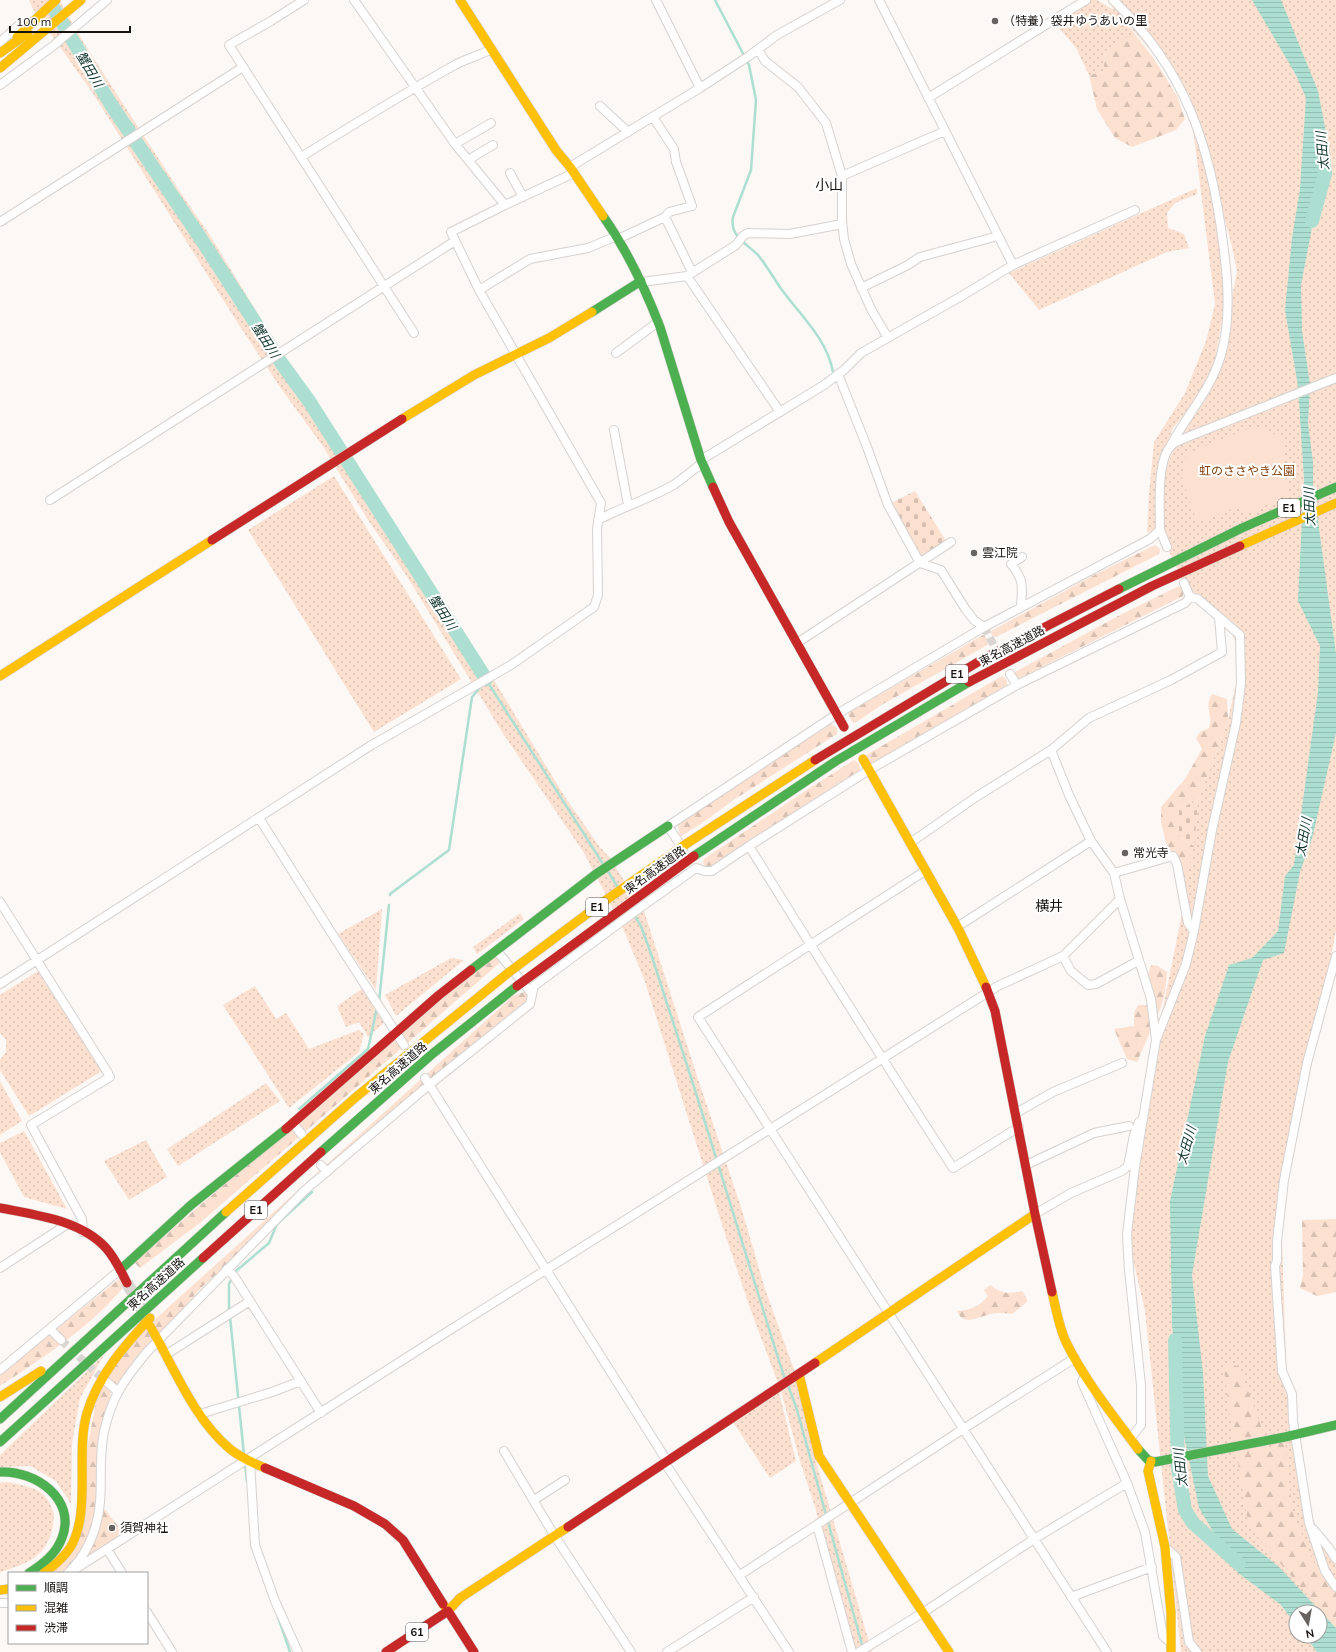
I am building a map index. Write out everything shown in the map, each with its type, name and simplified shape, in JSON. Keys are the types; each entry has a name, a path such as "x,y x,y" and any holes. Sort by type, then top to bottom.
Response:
{"main road":[{"path":"1,49 56,0"},
{"path":"1,49 36,28 65,0"},
{"path":"74,12 80,0"},
{"path":"0,68 10,60 42,41 74,12 93,0"},
{"path":"460,0 556,150 572,170 618,237 641,282 658,322 702,462 729,522 844,727"},
{"path":"0,676 443,393 474,375 549,338 641,282"},
{"name":"東名高速道路","path":"0,1419 220,1217 356,1097 508,974 599,906 686,844 829,751 983,660 1145,575 1242,528 1336,487"},
{"name":"東名高速道路","path":"0,1442 430,1055 517,986 694,856 836,761 937,700 1152,586 1336,504"},
{"path":"863,759 978,965 989,991 995,1011 1035,1214 1060,1326 1066,1342 1085,1375 1130,1439 1142,1455 1153,1461 1285,1437 1296,1433 1336,1425"},
{"path":"120,1270 191,1205 293,1122 439,995 596,874 668,826"},
{"path":"45,1572 65,1554 74,1539 81,1507 83,1429 91,1401 108,1369 137,1332 214,1252 280,1189"},
{"path":"0,1208 66,1225 83,1232 105,1246 127,1283"},
{"path":"448,1611 460,1598 888,1315 1035,1214"},
{"path":"150,1326 200,1414 218,1438 235,1454 248,1461 355,1506 394,1529 403,1540 474,1652"},
{"path":"0,1398 89,1338"},
{"path":"799,1374 819,1456 924,1612 949,1652"},
{"path":"1153,1461 1148,1471 1165,1547 1171,1613 1171,1647"},
{"path":"0,1472 25,1475 40,1481 50,1488 63,1509 65,1524 64,1536 58,1548 48,1560 30,1572"},
{"name":"61","path":"386,1652 448,1611"}],"street":[{"path":"1,49 47,0"},
{"path":"0,85 53,46 107,0"},
{"path":"304,0 272,21 229,45 414,333"},
{"path":"354,0 455,144 505,205"},
{"path":"656,0 700,88"},
{"path":"0,984 370,746 511,665 594,607 598,595 597,529 601,502 479,290 451,232 523,197 572,170 628,132 700,88 777,35 840,0"},
{"path":"879,0 1013,265"},
{"path":"928,98 1086,0"},
{"path":"1113,0 1129,15 1149,38 1188,103 1197,126 1214,189 1221,228 1226,271 1226,330 1221,356 1212,378 1167,451 1159,482 1160,530 1167,547"},
{"path":"301,158 415,87 455,64 478,56 492,49"},
{"path":"758,49 765,61 798,87 826,123 830,131 842,176 842,224 851,264 861,288 888,338"},
{"path":"0,222 243,67"},
{"path":"600,106 628,132"},
{"path":"479,290 530,259 588,248 665,217 669,212 692,206 676,162 674,149 653,117"},
{"path":"455,144 491,123"},
{"path":"842,176 945,131"},
{"path":"468,160 493,145"},
{"path":"510,173 523,197"},
{"path":"598,520 675,484 702,462 824,385 860,353 1013,265 1136,210"},
{"path":"665,217 690,274 780,412"},
{"path":"641,282 690,274 736,245 743,236 748,233 790,234 807,232 842,224"},
{"path":"861,288 908,265 920,257 998,236"},
{"path":"50,500 455,241"},
{"path":"616,353 658,322"},
{"path":"838,374 888,505 920,563 941,570 966,610 974,620 984,627"},
{"path":"1172,445 1185,438 1336,378"},
{"path":"614,430 628,505"},
{"path":"1160,530 1150,539 984,627 837,714 668,826 696,868 705,871 712,871 869,770 1017,685 1185,603 1190,597"},
{"path":"797,643 951,542"},
{"path":"1021,607 1022,584 1020,575 1011,564 1022,557"},
{"path":"1130,1439 1141,1425 1141,1385 1129,1270 1127,1234 1144,1112 1156,1040 1186,964 1194,931 1212,830 1236,723 1241,683 1240,635 1198,600 1190,597 1184,583"},
{"path":"910,843 976,797 1051,750 1089,718 1171,680 1222,652 1219,617"},
{"path":"1010,674 1017,685"},
{"path":"1051,750 1069,795 1091,841 1114,873 1138,961 1151,999 1156,1040"},
{"path":"259,818 404,1045"},
{"path":"957,927 1091,841"},
{"path":"749,846 883,1057 909,1101 953,1168 1019,1127"},
{"path":"1114,873 1173,856 1188,922 1194,931"},
{"path":"69,1572 79,1562 85,1552 97,1520 100,1503 103,1434 108,1416 117,1391 147,1352 226,1269 304,1192 427,1081 530,1004 534,986 696,868"},
{"path":"926,871 698,1017 1105,1651"},
{"path":"69,1572 248,1461 434,1340 989,991 1063,956 1120,899"},
{"path":"0,902 109,1075 31,1125 82,1219 83,1232"},
{"path":"497,951 532,994"},
{"path":"1063,956 1072,971 1088,985 1096,984 1138,961"},
{"path":"1336,956 1307,1063 1284,1180 1277,1242 1277,1261 1275,1266 1282,1371 1292,1394 1309,1523 1325,1571 1336,1587"},
{"path":"1016,1113 1053,1092 1122,1063"},
{"path":"427,1081 547,1270 666,1462 789,1652"},
{"path":"1035,1214 1071,1193 1122,1171 1128,1166 1134,1135 1144,1112"},
{"path":"293,1122 302,1135"},
{"path":"1026,1165 1094,1133 1129,1126"},
{"path":"321,1165 327,1172"},
{"path":"0,1268 66,1225"},
{"path":"226,1269 234,1276 321,1413"},
{"path":"0,1370 50,1330 120,1270"},
{"path":"167,1354 250,1301"},
{"path":"50,1330 61,1340"},
{"path":"740,1575 963,1429 1075,1358"},
{"path":"1085,1375 1082,1382 1127,1483 1145,1532 1163,1636 1171,1647"},
{"path":"200,1414 272,1392 301,1381"},
{"path":"108,1383 117,1391"},
{"path":"504,1451 554,1535 630,1652"},
{"path":"248,1461 255,1544 275,1601 298,1652"},
{"path":"534,1500 565,1480"},
{"path":"859,1652 924,1612 1034,1539 1127,1483"},
{"path":"817,1525 852,1652"},
{"path":"1311,1527 1329,1548 1336,1559"},
{"path":"1165,1547 1176,1557 1190,1642 1198,1652"},
{"path":"107,1549 121,1572"},
{"path":"1071,1597 1152,1567"},
{"path":"667,1652 754,1597"},
{"path":"148,1614 172,1652"}],"green space":[{"path":"29,0 59,0 87,48 209,234 291,368 486,667 563,794 599,846 609,857 644,911 741,1207 765,1289 796,1375 815,1458 872,1652 852,1652 815,1507 800,1461 781,1391 751,1311 725,1234 644,979 622,926 584,853 502,732 408,578 368,520 322,445 282,390 239,325 94,95 33,9"},
{"path":"1091,0 1097,0 1114,10 1107,0 1336,0 1336,931 1281,1210 1287,1391 1292,1394 1308,1512 1336,1558 1336,1652 1181,1652 1145,1311 1127,1234 1151,1067 1184,904 1198,801 1228,720 1242,656 1227,624 1190,597 1161,534 1159,482 1199,396 1173,428 1156,473 1155,504 1160,528 1147,533 1154,442 1185,393 1206,341 1215,304 1193,128 1212,179 1227,291 1215,360 1224,340 1237,271 1231,242 1189,94 1124,20 1137,37 1122,39 1106,51 1103,72 1089,75 1076,48 1055,23"},
{"path":"1137,37 1154,59 1177,96 1185,119 1176,130 1132,147 1115,138 1097,109 1089,75 1103,72 1106,51 1122,38"},
{"path":"1197,188 1197,194 1175,203 1167,213 1168,228 1184,234 1189,248 1167,252 1039,310 1009,273"},
{"name":"虹のささやき公園","path":"1255,426 1282,437 1288,494 1246,515 1243,511 1236,507 1197,522 1182,479 1186,454"},
{"path":"334,476 461,679 374,732 248,530"},
{"path":"915,491 946,541 920,556 891,503"},
{"path":"1155,545 1160,549 1159,554 996,637 992,636 991,631 1096,574"},
{"path":"1179,586 1183,590 1183,596 1020,678 1016,677 1015,672 1120,615"},
{"path":"983,635 988,639 989,644 880,706 855,723 852,722 848,714 849,712"},
{"path":"1002,676 1007,680 1007,686 898,748 874,764 871,764 867,756 868,754"},
{"path":"1212,694 1227,699 1228,720 1198,801 1179,808 1179,836 1194,846 1183,896 1180,865 1166,843 1161,822 1161,807 1185,779 1202,749 1196,738 1200,732 1209,728 1210,719 1208,704"},
{"path":"831,724 837,728 837,734 732,801 680,837 678,824"},
{"path":"854,760 859,764 860,770 755,837 712,868 706,867 703,863 704,859"},
{"path":"1198,801 1194,846 1179,836 1179,808"},
{"path":"382,909 376,990 338,934"},
{"path":"520,913 524,919 477,954 473,947"},
{"path":"497,951 502,961 201,1222 140,1268 134,1262"},
{"path":"451,958 464,960 396,1016 385,995"},
{"path":"1152,965 1158,966 1167,972 1165,993 1161,1007 1137,1062 1127,1059 1114,1029 1134,1026 1134,1013 1138,1005 1148,1005 1147,979"},
{"path":"38,971 102,1071 29,1116 0,1070 0,1060 6,1052 6,1040 0,1033 0,995"},
{"path":"255,986 276,1019 286,1013 309,1049 359,1030 364,1034 359,1052 289,1108 223,1005"},
{"path":"362,989 384,1023 368,1037 359,1022 346,1027 337,1006"},
{"path":"524,992 528,995 530,1004 337,1164 202,1287 159,1335 151,1323 513,996"},
{"path":"0,1081 22,1121 0,1135"},
{"path":"266,1083 280,1101 178,1166 167,1149"},
{"path":"24,1131 67,1209 24,1197 0,1152 0,1143"},
{"path":"146,1140 167,1177 129,1200 104,1161"},
{"path":"1336,1219 1336,1292 1317,1296 1300,1288 1303,1275 1302,1220"},
{"path":"119,1279 127,1283 84,1327 51,1352 0,1386 0,1374"},
{"path":"990,1285 1005,1292 1013,1293 1022,1291 1027,1299 1027,1302 1012,1314 993,1313 970,1320 966,1320 960,1316 957,1311 974,1307 985,1300 988,1296 984,1290"},
{"path":"146,1322 159,1340 135,1359 111,1392 103,1442 100,1503 121,1530 113,1545 73,1572 53,1572 73,1546 83,1470 99,1387"},
{"path":"104,1355 80,1398 72,1444 71,1504 56,1481 30,1466 0,1467 0,1455"},
{"path":"1231,1363 1240,1368 1269,1448 1285,1437 1292,1511 1314,1562 1336,1588 1336,1628 1328,1619 1328,1604 1315,1604 1249,1527 1231,1423 1224,1369"},
{"path":"779,1392 796,1461 770,1478 733,1422"},
{"path":"6,1482 30,1487 42,1493 50,1504 54,1516 51,1535 42,1551 36,1557 20,1565 0,1572 0,1483"}],"water":[{"path":"1252,0 1281,0 1318,91 1330,153 1317,202 1301,285 1302,331 1310,384 1308,424 1313,462 1313,484 1336,654 1336,733 1312,839 1300,872 1284,953 1263,960 1228,1062 1192,1275 1203,1373 1208,1476 1232,1529 1279,1567 1314,1604 1288,1604 1288,1614 1281,1605 1238,1573 1199,1508 1182,1426 1172,1324 1170,1201 1205,1036 1229,965 1252,958 1278,931 1285,876 1294,865 1318,692 1320,646 1298,601 1304,479 1298,386 1285,310 1292,238 1300,189 1306,98 1296,75"},
{"path":"1328,1619 1336,1628 1336,1652 1317,1652 1311,1644 1328,1644"}],"waterway":[{"path":"715,0 749,65 756,100 751,170 733,217 733,228 741,240 758,255 782,290 819,338 830,360 833,372"},
{"name":"蟹田川","path":"54,9 110,103 282,364 309,401 486,679"},
{"name":"太田川","path":"1312,221 1325,174 1323,155"},
{"path":"487,681 603,864"},
{"path":"390,895 449,850 472,697 482,685"},
{"path":"607,870 617,886"},
{"path":"379,1002 389,905"},
{"path":"634,915 641,926 651,954 785,1379"},
{"path":"299,1109 368,1049 377,1008"},
{"path":"229,1312 229,1284 236,1271 269,1243 277,1224 312,1192"},
{"path":"230,1317 244,1455"},
{"name":"太田川","path":"1175,1340 1178,1468 1185,1510 1193,1523 1239,1564"},
{"path":"788,1385 797,1410 863,1648"},
{"path":"245,1464 247,1481"},
{"path":"278,1617 290,1652"}],"tunnel":[{"path":"984,627 999,655"},
{"path":"127,1283 147,1319"},
{"path":"61,1340 104,1380"}],"traffic: fast":[{"path":"603,216 628,256 654,312 701,460 713,487"},
{"path":"592,312 641,281"},
{"path":"1119,589 1242,528 1336,487"},
{"path":"694,856 836,761 969,682"},
{"path":"471,970 596,874 668,826"},
{"path":"321,1152 431,1055 517,986"},
{"path":"120,1270 191,1205 286,1129"},
{"path":"0,1419 226,1212"},
{"path":"0,1442 203,1258"},
{"path":"1138,1449 1148,1460 1155,1462 1285,1437 1336,1425"},
{"path":"0,1472 27,1476 39,1482 50,1490 58,1499 64,1511 65,1524 59,1544 48,1558 30,1572"}],"traffic: slow":[{"path":"17,37 56,0"},
{"path":"0,68 81,0"},
{"path":"460,0 556,150 570,167 603,216"},
{"path":"0,53 28,33"},
{"path":"402,419 474,375 549,338 592,312"},
{"path":"1240,546 1336,503"},
{"path":"0,676 212,540"},
{"path":"863,759 958,928 986,987"},
{"path":"686,844 815,760"},
{"path":"508,973 599,905 686,844"},
{"path":"226,1212 356,1097 508,973"},
{"path":"815,1363 1035,1214"},
{"path":"1052,1292 1061,1330 1066,1342 1100,1397 1138,1449"},
{"path":"45,1572 58,1562 67,1552 77,1534 82,1500 82,1446 87,1413 92,1399 113,1362 150,1318"},
{"path":"150,1326 185,1391 205,1422 230,1449 247,1460 265,1468"},
{"path":"0,1397 41,1371"},
{"path":"799,1374 819,1456 949,1652"},
{"path":"1151,1461 1148,1471 1165,1547 1171,1613 1171,1652"},
{"path":"443,1604 448,1611 460,1598 568,1527"},
{"path":"0,1590 8,1589"}],"traffic: jam":[{"path":"212,540 402,419"},
{"path":"713,487 729,522 844,727"},
{"path":"969,682 1152,586 1240,546"},
{"path":"815,760 983,659 1119,589"},
{"path":"517,986 694,856"},
{"path":"286,1129 439,995 471,970"},
{"path":"986,987 995,1011 1052,1292"},
{"path":"203,1258 321,1152"},
{"path":"0,1208 57,1220 84,1231 106,1248 118,1265 127,1283"},
{"path":"568,1527 815,1363"},
{"path":"265,1468 354,1506 385,1524 403,1540 443,1604"},
{"path":"386,1652 448,1611 474,1652"}],"place":[{"name":"（特養）袋井ゆうあいの里","path":"995,21"},
{"name":"雲江院","path":"974,553"},
{"name":"常光寺","path":"1125,853"},
{"name":"須賀神社","path":"112,1528"}],"district":[{"name":"小山","path":"829,185"},
{"name":"横井","path":"1049,906"}]}
